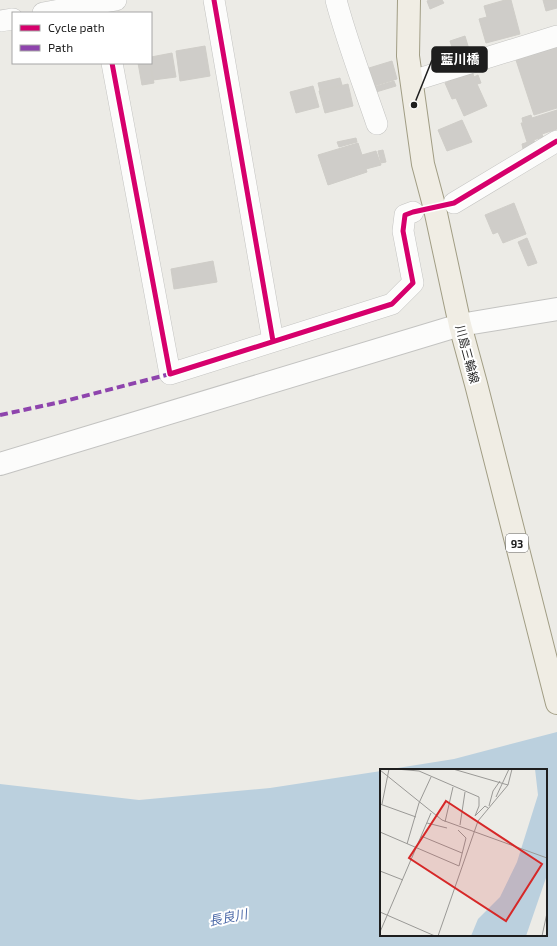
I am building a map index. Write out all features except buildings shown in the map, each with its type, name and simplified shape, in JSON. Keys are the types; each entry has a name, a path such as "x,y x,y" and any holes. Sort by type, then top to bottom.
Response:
{"main road":[{"name":"川島三輪線","path":"409,0 408,56 423,164 460,325 557,703"}],"street":[{"path":"214,0 273,341"},
{"path":"336,0 344,29 377,124"},
{"path":"50,12 105,4"},
{"path":"0,21 12,19"},
{"path":"412,81 557,36"},
{"path":"112,64 170,374 392,304 413,284 403,231 405,216 413,212"},
{"path":"454,203 557,142"},
{"path":"0,464 460,325 557,309"}],"water":[{"name":"長良川","path":"557,732 557,946 0,946 0,784 139,800 270,788 380,771 380,936 547,936 547,769 391,769 454,759"}],"marked path":[{"path":"0,415 61,402 170,374"}],"cycle path":[{"path":"214,0 273,341"},
{"path":"112,64 170,374 392,304 413,283 403,231 405,215 454,203 557,141"}],"place":[{"name":"藍川橋","path":"414,105"}]}
